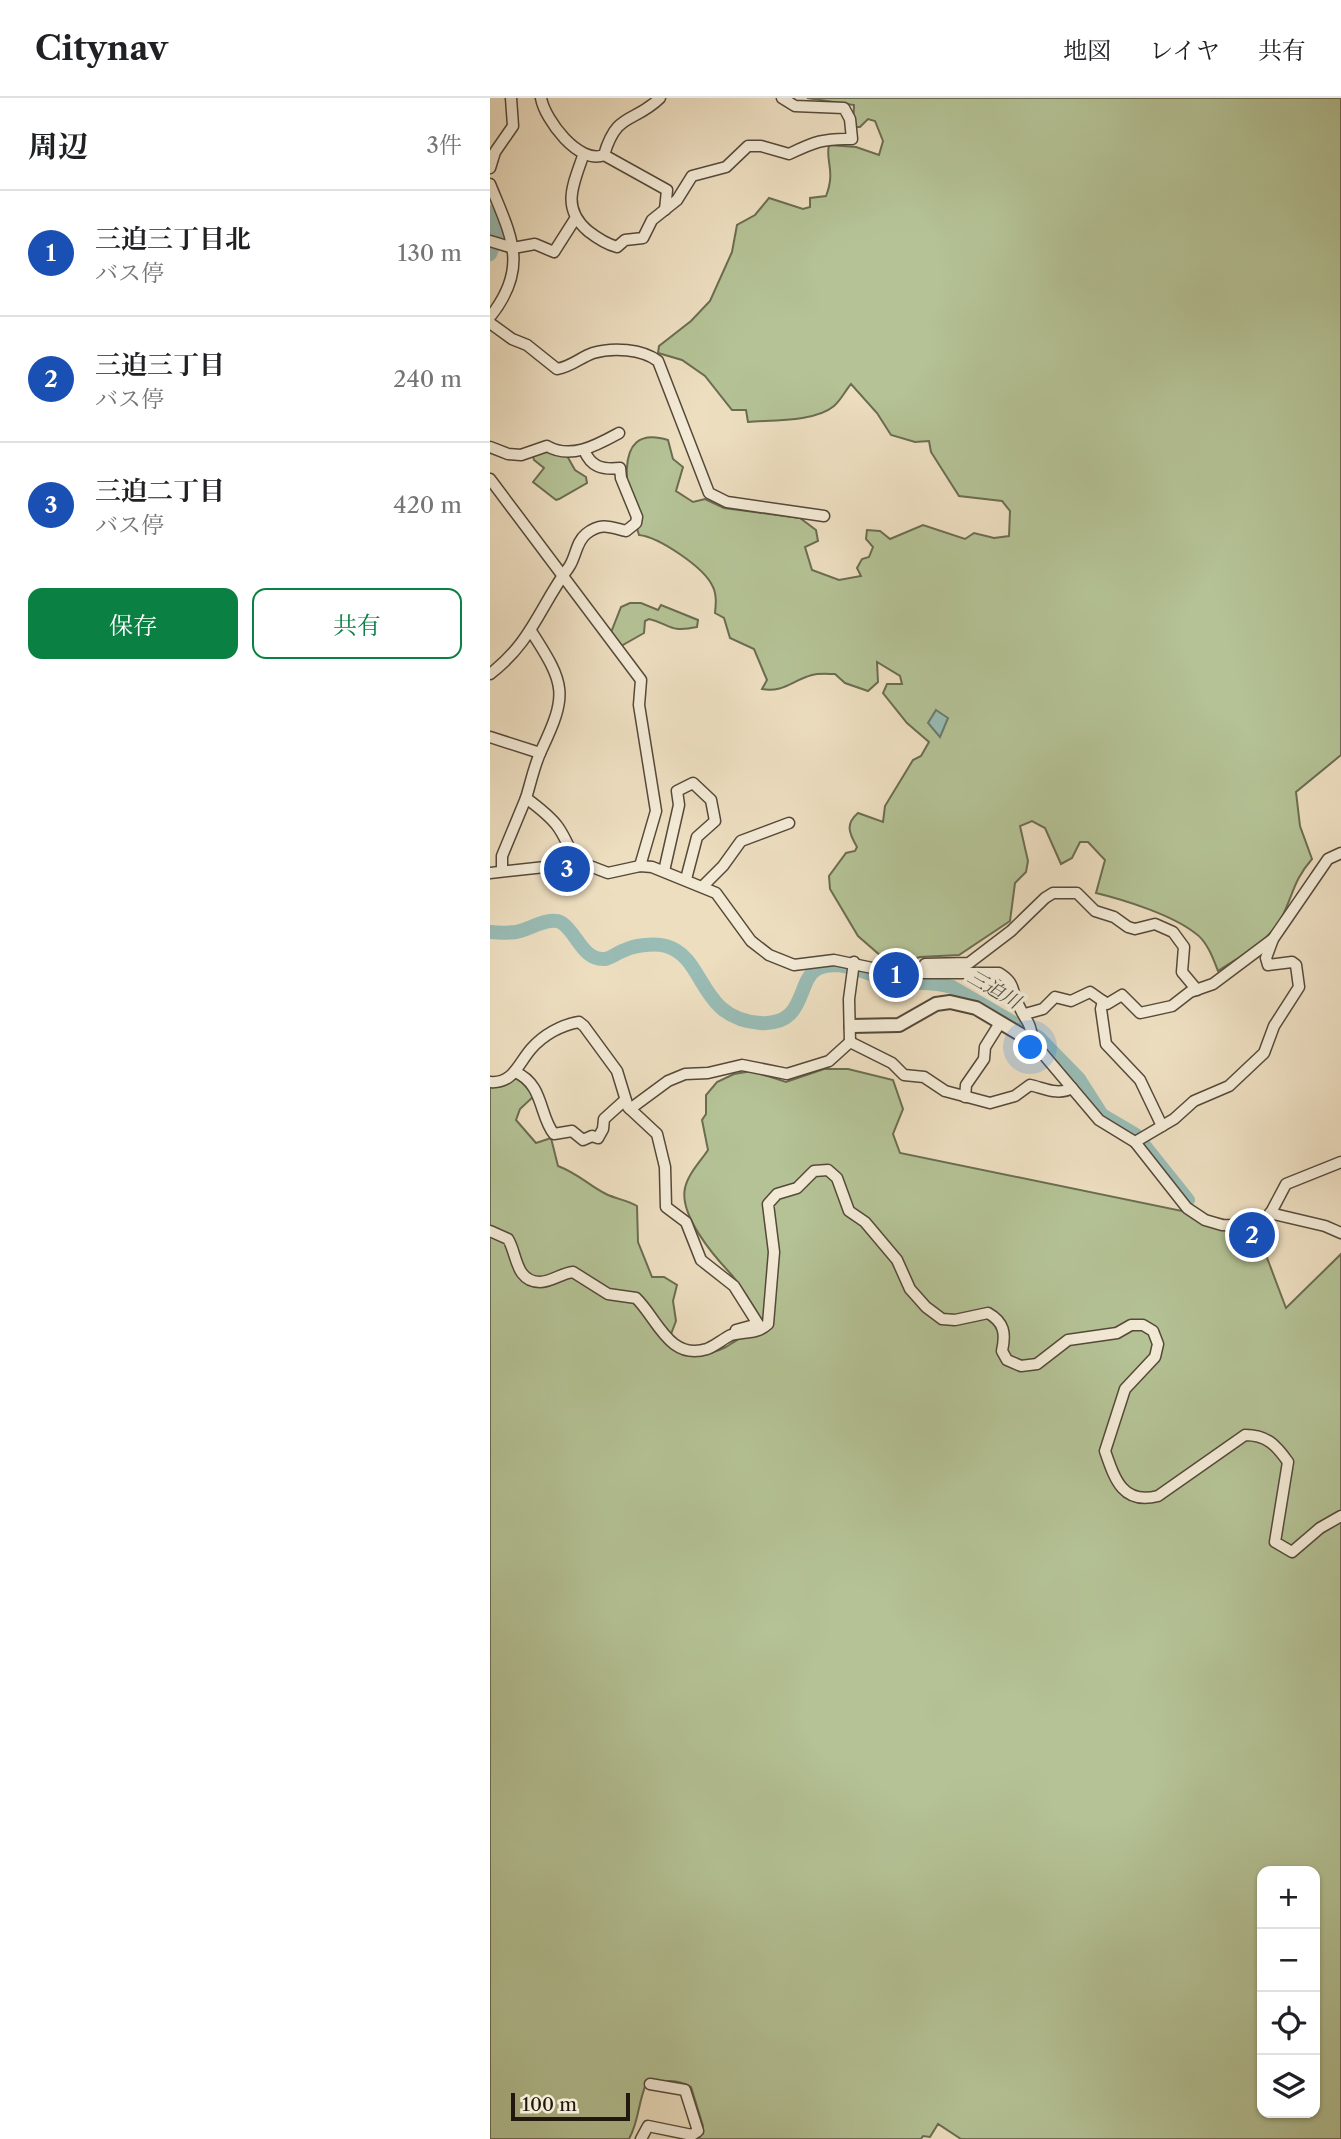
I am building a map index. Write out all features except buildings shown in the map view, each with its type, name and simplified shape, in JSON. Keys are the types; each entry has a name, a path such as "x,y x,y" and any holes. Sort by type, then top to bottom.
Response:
{"street":[{"path":"490,168 495,152 513,126 511,98"},
{"path":"541,98 547,118 583,156 604,155 667,190 665,210"},
{"path":"604,155 612,131 624,120 660,98"},
{"path":"583,156 573,183 572,212 575,219 596,237 617,247 625,240 643,238 652,220 677,200 692,176 726,167 748,146 789,154 815,142 852,139 850,118 844,108 795,106 782,98"},
{"path":"490,184 513,248 510,288 490,317"},
{"path":"490,241 513,248 535,244 554,252 575,219"},
{"path":"490,323 512,339 527,345 557,369 604,351 641,352 651,356 658,361 709,493 727,502 824,516"},
{"path":"490,447 517,455 547,446 559,453 584,450 619,433"},
{"path":"490,674 513,654 531,631 587,533 610,524 626,531 633,527 637,517 621,478 620,468 599,468 592,463 584,450"},
{"path":"490,479 641,680 639,705 656,811 640,866"},
{"path":"502,871 502,856 526,798 540,753 557,720 561,700 548,657 531,631"},
{"path":"490,737 540,753"},
{"path":"664,871 679,805 677,791 693,783 712,800 715,821 697,837 686,879"},
{"path":"526,798 547,812 565,834 576,863"},
{"path":"703,886 723,866 741,841 789,823"},
{"path":"1138,1140 1162,1126 1194,1101 1229,1086 1264,1053 1274,1026 1299,987 1300,978 1292,961 1266,963 1273,939 1328,859 1341,853"},
{"path":"490,873 576,863 614,873 640,866 664,871 716,893 751,941 769,955 794,965 834,960 853,967 896,973 999,973 1014,986 1017,1003 1025,1014 1032,1035 1099,1120 1138,1140 1187,1208 1205,1220 1222,1225 1255,1226 1267,1220 1286,1184 1341,1162"},
{"path":"920,973 925,964 969,963 1012,931 1045,898 1066,892 1077,893 1095,911 1114,917 1135,929 1155,924 1173,932 1184,947 1182,972 1198,990"},
{"path":"1025,1014 1043,1009 1055,997 1071,1001 1090,992 1110,1004 1122,995 1126,996 1134,1009 1145,1014 1172,1006 1213,984 1273,939"},
{"path":"515,1072 527,1080 543,1102 554,1133 572,1131 583,1140 592,1136 598,1138 604,1129 604,1119 668,1081 685,1074 708,1073 742,1065 788,1074 829,1061 850,1042 849,999 853,967"},
{"path":"1103,1001 1101,1009 1106,1044 1140,1080 1154,1104 1162,1126"},
{"path":"851,1026 899,1025 936,1004 950,1002 976,1008 1000,1023 1032,1035"},
{"path":"490,1082 502,1082 515,1072 533,1046 555,1029 579,1022 617,1071 627,1104 651,1125 662,1145 666,1207 686,1222 701,1260 734,1286 758,1324 735,1330 732,1335"},
{"path":"965,1097 965,1085 984,1059 985,1047 1000,1023"},
{"path":"850,1042 892,1063 904,1076 929,1079 945,1091 990,1103 1004,1101 1031,1085 1053,1091 1066,1091 1072,1087"},
{"path":"490,1231 508,1239 515,1261 527,1278 540,1282 573,1272 608,1294 636,1298 664,1337 681,1348 694,1352 732,1335 758,1332 770,1319 774,1252 767,1208 777,1194 793,1191 817,1170 828,1170 837,1178 849,1211 865,1222 897,1260 910,1289 926,1307 942,1319 988,1313 999,1319 1005,1335 1002,1351 1007,1360 1021,1366 1037,1364 1068,1340 1117,1333 1131,1325 1143,1325 1153,1331 1158,1344 1155,1357 1125,1389 1105,1451 1124,1490 1131,1497 1143,1500 1158,1496 1245,1435 1260,1435 1276,1445 1288,1462 1275,1542 1292,1552 1320,1528 1341,1516"},
{"path":"1270,1213 1325,1226 1341,1233"},
{"path":"641,2139 648,2126 692,2135 698,2131 685,2090 650,2084"}],"green space":[{"path":"807,98 1341,98 1341,755 1296,792 1300,826 1312,859 1297,881 1282,917 1262,941 1218,971 1203,940 1185,926 1148,909 1096,893 1105,860 1088,842 1080,842 1072,858 1061,864 1045,828 1032,821 1020,826 1028,861 1026,872 1015,883 1010,921 959,955 920,957 902,963 881,956 858,936 830,889 829,876 846,853 855,851 857,847 850,829 851,821 858,813 883,822 885,806 913,760 921,756 929,742 907,723 883,693 887,684 902,684 900,676 877,662 878,682 868,691 845,683 835,674 812,675 782,688 762,689 767,680 754,649 730,638 724,618 715,613 715,592 707,578 669,547 639,535 631,504 627,469 629,454 636,442 649,437 668,440 673,459 683,467 676,491 693,502 705,499 724,508 800,518 816,530 818,541 805,547 812,570 839,580 861,576 857,568 862,559 869,557 873,547 866,539 867,530 880,531 890,539 923,525 965,539 974,533 994,538 1009,536 1010,511 1002,501 959,496 931,452 929,441 915,442 891,435 877,413 851,384 834,406 816,415 748,422 746,410 732,410 705,376 682,360 658,353 659,346 691,321 710,301 732,252 737,225 755,215 769,198 803,209 810,207 810,198 826,196 830,180 829,145 856,147 879,155 883,141 875,121 868,119 860,127 853,127 854,105"},
{"path":"542,448 566,454 575,470 586,477 587,483 556,500 533,482 544,468 534,460 532,453"},
{"path":"630,603 641,603 658,610 661,605 698,620 697,627 675,628 649,619 645,621 644,633 621,646 610,635 621,607"},
{"path":"824,1069 848,1069 893,1080 903,1109 893,1134 900,1153 1255,1226 1286,1308 1341,1254 1341,2139 961,2139 938,2124 930,2137 923,2136 921,2139 699,2139 703,2126 691,2087 669,2081 646,2084 629,2139 490,2139 490,1088 517,1076 534,1096 520,1109 516,1120 536,1143 551,1138 558,1166 606,1194 637,1206 638,1242 652,1277 664,1277 677,1285 673,1301 676,1321 668,1342 682,1350 704,1354 767,1328 740,1286 699,1234 687,1210 685,1199 685,1188 691,1173 708,1150 702,1120 706,1114 706,1095 717,1082 734,1074 752,1071 786,1082"}],"water":[{"path":"936,710 948,718 940,737 928,723"}],"waterway":[{"path":"490,212 497,236 490,254"},
{"name":"三迫川","path":"490,932 516,932 557,921 567,928 591,956 605,959 629,948 666,946 689,962 713,1000 724,1011 740,1019 760,1023 786,1018 798,1002 810,975 827,966 845,966 894,981 952,987 1038,1037 1079,1079 1102,1115 1136,1135 1188,1200"}],"place":[{"name":"三迫二丁目","path":"567,869"},
{"name":"三迫三丁目北","path":"896,975"},
{"name":"三迫三丁目","path":"1252,1235"}]}
